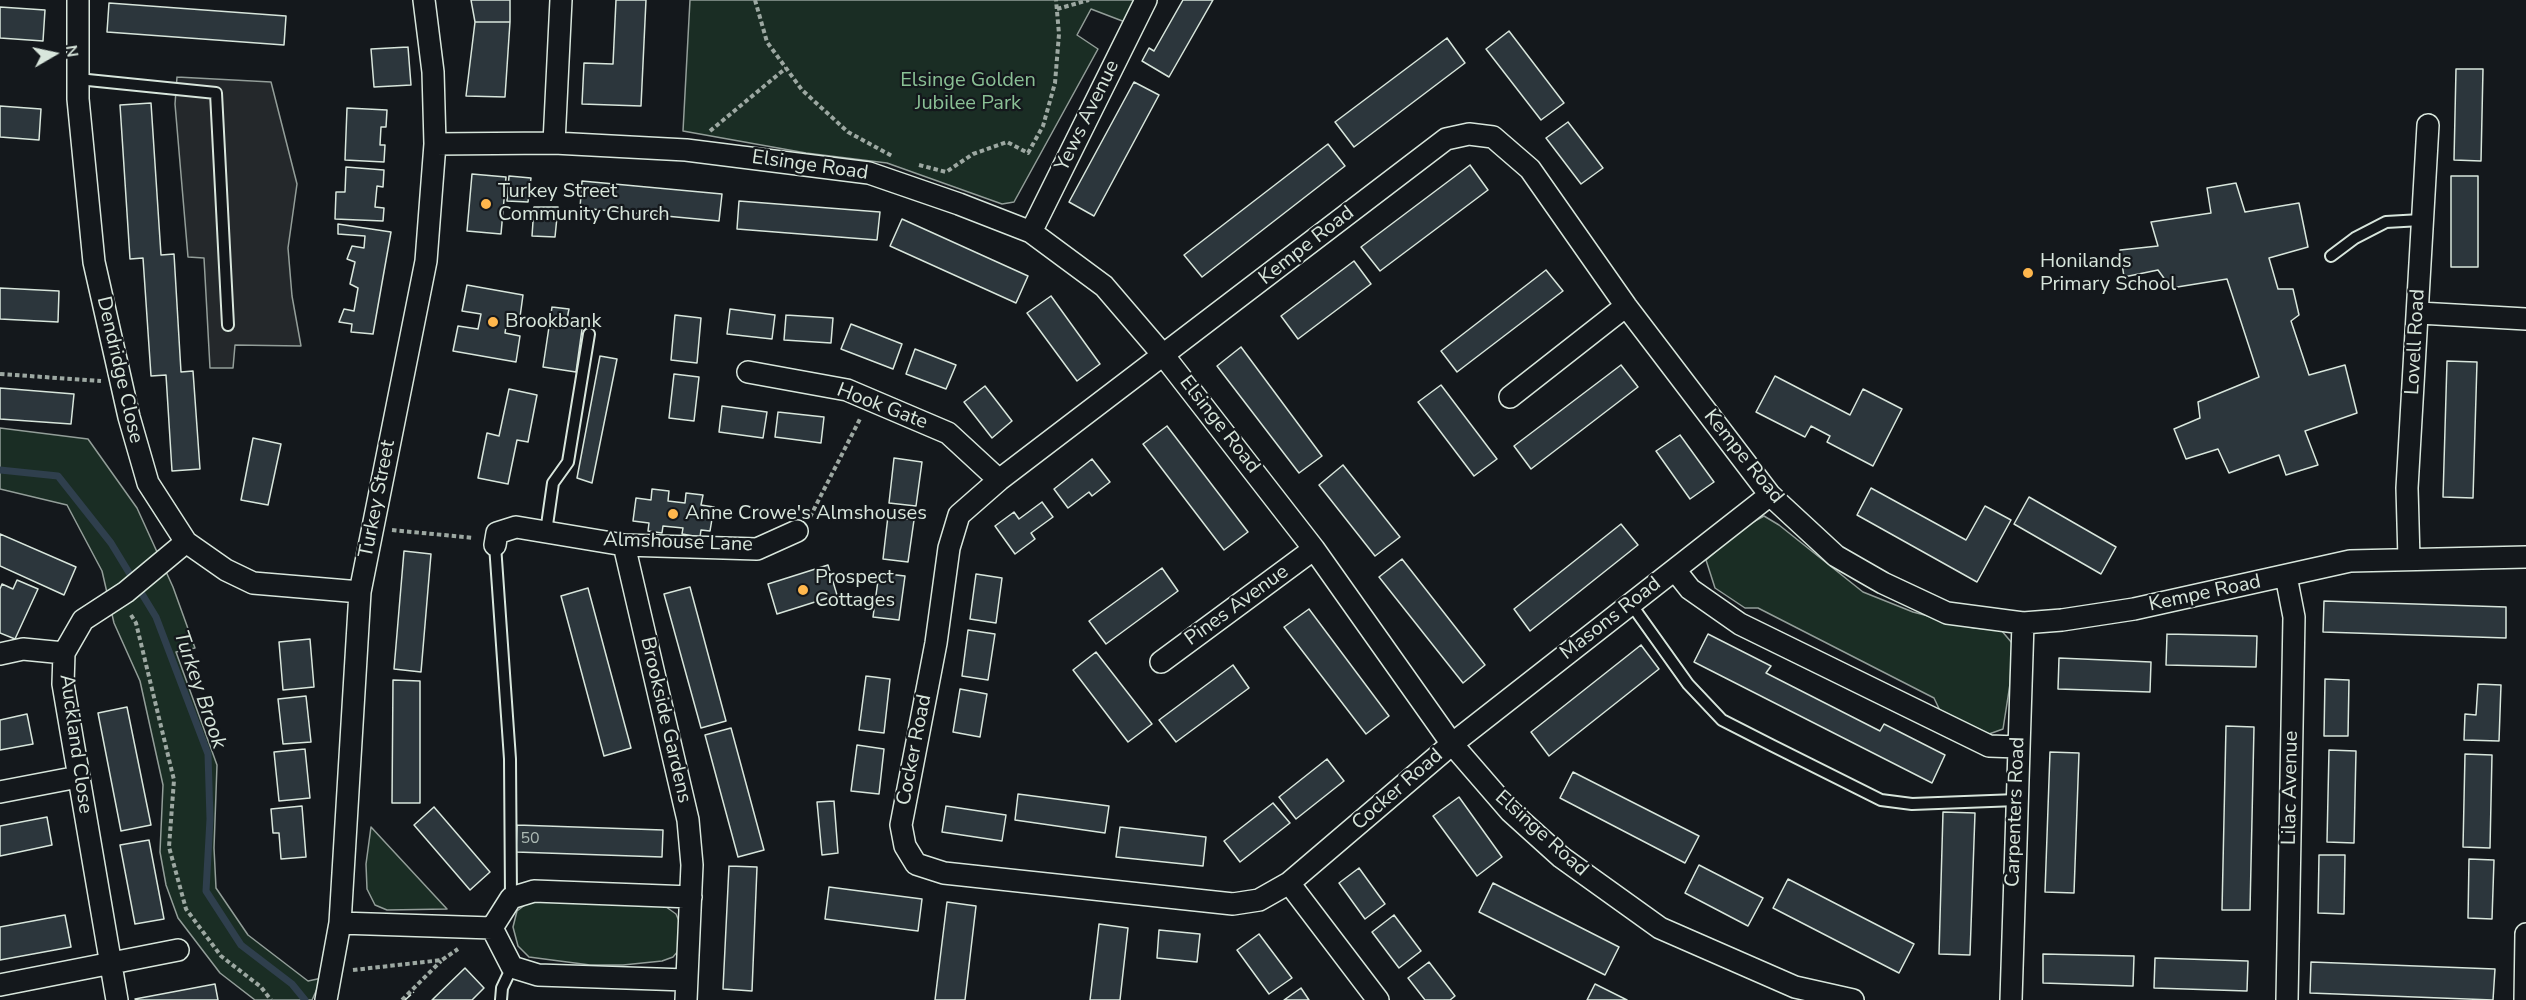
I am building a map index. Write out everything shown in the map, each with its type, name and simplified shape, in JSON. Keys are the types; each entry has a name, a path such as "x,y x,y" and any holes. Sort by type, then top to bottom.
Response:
{"street":[{"name":"Dendridge Close","path":"78,0 78,79 94,262 121,382 148,483 186,542 226,570 253,583 360,592"},
{"name":"Turkey Street","path":"326,1000 340,923 360,592 426,261 435,144 433,72 424,0"},
{"path":"554,143 561,0"},
{"name":"Yews Avenue","path":"1031,232 1146,0"},
{"name":"Lovell Road","path":"2409,559 2407,488 2419,313 2421,220 2428,125"},
{"name":"Kempe Road","path":"1164,356 1446,139 1469,135 1493,137 1530,169 1626,306 1770,495 1836,556 1883,583 1947,613 2023,623 2134,609 2350,561 2526,557"},
{"name":"Elsinge Road","path":"435,144 554,143 686,150 869,173 1031,232 1104,286 1164,356 1314,549 1452,744 1510,811 1561,856 1660,928 1795,987 1852,1000"},
{"path":"1510,397 1626,306"},
{"path":"2419,313 2526,319"},
{"name":"Cocker Road","path":"1164,356 999,480 959,515 949,548 936,643 901,825 905,846 916,864 944,873 1233,904 1259,900 1289,883 1452,744"},
{"name":"Hook Gate","path":"748,372 847,390 869,399 948,433 999,480"},
{"name":"Masons Road","path":"1452,744 1770,495"},
{"name":"Almshouse Lane","path":"495,542 497,533 516,528 624,545 757,549 797,531"},
{"name":"Auckland Close","path":"117,1000 63,684 64,653 83,620 122,594 186,542"},
{"name":"Brookside Gardens","path":"512,967 538,975 686,990 692,865 688,820 624,545"},
{"name":"Pines Avenue","path":"1161,662 1314,549"},
{"path":"1675,570 1690,589 1740,624 1989,746 2018,747"},
{"name":"Lilac Avenue","path":"2286,576 2294,617 2287,1000"},
{"name":"Carpenters Road","path":"2011,1000 2023,623"},
{"path":"0,654 23,649 64,653"},
{"path":"0,792 78,777"},
{"path":"1289,883 1378,1000"},
{"path":"492,927 511,898 534,891 691,897"},
{"path":"340,923 492,927"},
{"path":"492,927 512,967"},
{"path":"2525,1000 2526,934"},
{"path":"0,985 178,950"}],"lane":[{"path":"78,79 216,93 228,325"},
{"path":"2331,256 2355,238 2386,222 2421,220"},
{"path":"546,532 553,483 568,462 589,334"},
{"path":"495,542 510,759 511,898"},
{"path":"1631,604 1688,684 1722,720 1881,800 1912,804 2017,800"},
{"path":"501,1000 502,988 512,967"}],"path":[{"path":"755,0 768,42 802,90 848,132 897,159"},
{"path":"917,164 946,172 973,154 1006,142 1028,153 1043,126 1055,82 1059,34 1056,0"},
{"path":"1057,9 1089,0"},
{"path":"686,150 786,68"},
{"path":"0,374 121,382"},
{"path":"797,531 814,512 869,399"},
{"path":"373,529 495,542"},
{"path":"122,594 136,623 174,780 169,847 186,909 221,956 261,987 271,1000"},
{"path":"402,1000 442,960 462,947"},
{"path":"331,973 442,960"}],"green space":[{"name":"Elsinge Golden Jubilee Park","path":"690,0 1138,0 1125,22 1091,9 1077,35 1098,49 1014,202 1002,204 887,163 806,153 683,131"},
{"path":"0,428 88,439 137,508 173,587 195,648 176,652 217,765 214,848 216,888 248,935 308,981 322,978 312,1000 255,1000 220,973 178,918 166,885 160,852 163,785 140,681 114,623 102,571 67,505 0,489"},
{"path":"1764,516 1779,525 1863,592 1913,612 1974,628 2001,630 2012,643 2010,684 2003,729 1989,734 1942,715 1934,698 1758,608 1745,608 1715,588 1706,560 1744,527"},
{"path":"371,827 447,909 387,910 375,905 367,889 366,864"},
{"path":"549,899 662,904 676,914 682,928 679,950 673,957 662,961 623,965 590,965 529,957 518,946 513,927 517,911 530,901"}],"shaded area":[{"path":"177,77 271,82 297,184 288,248 292,296 301,346 235,345 233,368 210,368 204,258 188,257 175,104"}],"building":[{"path":"471,0 510,0 510,22 475,22"},
{"path":"616,0 646,0 641,106 582,104 584,63 613,64"},
{"path":"1183,0 1213,0 1169,77 1142,61 1149,48 1154,51"},
{"path":"109,3 286,16 284,45 107,32"},
{"path":"0,7 45,10 43,41 0,38"},
{"path":"475,22 510,22 505,97 466,96"},
{"path":"1509,31 1564,103 1541,120 1486,49"},
{"path":"1447,38 1465,63 1354,147 1335,122"},
{"path":"408,47 411,85 374,87 371,49"},
{"path":"2456,69 2483,69 2481,161 2454,160"},
{"path":"1134,82 1159,95 1094,216 1069,202"},
{"path":"151,103 161,255 174,254 181,372 193,371 200,469 172,471 166,375 151,376 143,258 130,259 120,105"},
{"path":"0,106 41,109 39,140 0,137"},
{"path":"347,108 387,110 386,127 381,127 380,145 385,145 384,162 345,160"},
{"path":"1568,122 1603,168 1581,184 1546,138"},
{"path":"1328,144 1345,166 1202,277 1184,255"},
{"path":"1470,165 1488,190 1380,271 1361,247"},
{"path":"346,167 384,170 383,187 377,186 375,207 384,208 383,221 335,219 336,192 345,192"},
{"name":"Turkey Street Community Church","path":"472,174 506,177 501,234 467,231"},
{"path":"509,176 531,178 528,202 507,201"},
{"path":"2451,176 2478,176 2478,267 2451,267"},
{"path":"582,181 722,194 719,221 580,208"},
{"path":"2236,183 2245,212 2299,203 2308,247 2269,258 2278,289 2293,289 2299,315 2291,321 2309,375 2345,365 2357,413 2305,431 2318,465 2286,475 2279,455 2229,473 2218,449 2186,459 2174,429 2200,418 2198,402 2259,377 2227,279 2171,288 2158,270 2124,277 2120,250 2158,246 2151,222 2211,213 2207,188"},
{"path":"739,201 880,212 877,240 737,229"},
{"path":"534,207 558,207 555,237 532,236"},
{"path":"902,219 1028,276 1016,303 890,246"},
{"path":"338,224 391,232 373,334 351,332 352,324 339,322 344,309 354,311 358,288 350,284 355,262 347,259 352,246 364,248 365,236 338,234"},
{"path":"1354,261 1371,284 1298,339 1281,316"},
{"path":"1546,270 1563,291 1457,372 1441,351"},
{"name":"Brookbank","path":"467,285 523,295 520,317 508,315 505,333 520,336 516,362 453,351 458,326 478,329 481,314 462,311"},
{"path":"0,288 59,291 58,322 0,319"},
{"path":"1051,296 1100,364 1077,381 1027,313"},
{"path":"552,307 569,309 567,319 583,322 576,372 543,367"},
{"path":"730,309 775,315 772,339 727,334"},
{"path":"675,315 701,318 697,363 671,360"},
{"path":"786,315 833,318 831,343 784,340"},
{"path":"851,324 902,344 893,369 841,349"},
{"path":"1241,347 1322,456 1299,473 1217,366"},
{"path":"915,349 956,365 946,389 906,374"},
{"path":"600,356 617,359 592,483 577,478"},
{"path":"2447,361 2477,362 2473,498 2443,497"},
{"path":"1621,365 1638,387 1531,469 1514,446"},
{"path":"674,374 699,377 694,421 669,418"},
{"path":"1775,376 1850,415 1863,389 1902,409 1873,466 1827,442 1830,436 1811,426 1805,437 1756,412"},
{"path":"1441,385 1497,459 1474,476 1418,402"},
{"path":"985,386 1012,421 992,438 964,402"},
{"path":"0,388 74,394 71,424 0,419"},
{"path":"509,389 537,395 528,442 517,440 508,484 478,478 487,433 499,436"},
{"path":"722,406 767,412 763,438 719,432"},
{"path":"778,412 824,417 821,443 775,437"},
{"path":"1167,426 1248,532 1224,550 1143,444"},
{"path":"1680,435 1714,482 1690,499 1656,451"},
{"path":"253,438 281,444 268,505 241,500"},
{"path":"894,458 922,462 916,506 889,503"},
{"path":"1092,459 1110,482 1092,496 1089,492 1068,508 1054,489"},
{"path":"1343,465 1400,537 1375,556 1319,485"},
{"path":"1871,488 1966,540 1985,506 2011,520 1977,582 1857,515"},
{"name":"Anne Crowe's Almshouses","path":"652,489 669,491 668,501 685,503 686,493 703,495 701,505 714,507 710,531 701,530 700,537 682,534 683,528 663,526 662,533 648,531 649,523 633,521 636,498 651,500"},
{"path":"2029,497 2116,547 2101,574 2014,524"},
{"path":"1042,502 1053,517 1031,533 1035,539 1015,554 995,526 1014,512 1019,519"},
{"path":"888,516 914,520 908,562 883,559"},
{"path":"1621,524 1638,545 1530,631 1514,609"},
{"path":"0,534 76,567 64,595 0,566"},
{"path":"404,551 431,554 421,672 394,669"},
{"path":"1402,559 1485,665 1463,683 1379,577"},
{"name":"Prospect Cottages","path":"828,565 837,595 777,614 768,584"},
{"path":"1162,568 1178,591 1106,644 1089,621"},
{"path":"879,573 905,576 899,620 873,617"},
{"path":"976,574 1002,578 996,623 970,619"},
{"path":"17,580 38,589 15,639 0,633 0,589 2,584 13,589"},
{"path":"690,587 726,721 701,728 664,594"},
{"path":"588,588 631,748 604,756 561,596"},
{"path":"2324,601 2506,607 2506,638 2323,632"},
{"path":"1309,609 1389,716 1366,734 1284,627"},
{"path":"968,630 995,634 988,680 962,676"},
{"path":"1708,634 1771,666 1766,673 1880,731 1884,724 1945,755 1932,783 1694,662"},
{"path":"2167,634 2257,636 2256,667 2166,665"},
{"path":"310,639 314,687 283,690 279,642"},
{"path":"1641,645 1659,669 1549,756 1531,732"},
{"path":"1096,652 1152,724 1128,742 1073,670"},
{"path":"2059,658 2151,662 2150,692 2058,689"},
{"path":"1233,665 1249,688 1176,742 1159,720"},
{"path":"866,676 890,679 884,733 859,730"},
{"path":"2325,679 2349,680 2348,736 2324,736"},
{"path":"393,680 420,681 420,803 392,803"},
{"path":"2478,684 2501,685 2499,741 2464,740 2465,714 2476,715"},
{"path":"960,689 987,694 980,737 953,732"},
{"path":"306,696 311,742 283,744 278,699"},
{"path":"127,707 151,825 121,831 98,713"},
{"path":"27,714 33,744 0,750 0,720"},
{"path":"2226,726 2254,727 2250,910 2222,910"},
{"path":"731,728 764,850 738,857 705,735"},
{"path":"857,745 884,749 879,794 851,791"},
{"path":"305,749 310,798 279,801 274,752"},
{"path":"2329,750 2356,751 2354,843 2327,842"},
{"path":"2050,752 2079,753 2074,893 2045,892"},
{"path":"2465,754 2492,755 2490,848 2463,847"},
{"path":"1327,759 1344,781 1296,819 1279,797"},
{"path":"1573,772 1699,836 1685,863 1560,798"},
{"path":"1018,794 1109,806 1105,833 1015,820"},
{"path":"1459,797 1502,857 1477,876 1433,816"},
{"path":"834,801 838,853 822,855 817,802"},
{"path":"1273,803 1290,823 1240,862 1224,841"},
{"path":"302,806 306,857 281,859 279,833 273,833 271,809"},
{"path":"946,806 1006,815 1002,841 942,832"},
{"path":"434,807 490,872 470,890 414,825"},
{"path":"1943,812 1975,813 1970,955 1939,954"},
{"path":"47,817 52,845 0,856 0,826"},
{"path":"517,825 663,830 662,857 516,852"},
{"path":"1120,827 1206,837 1203,866 1116,857"},
{"path":"149,840 164,919 135,924 120,845"},
{"path":"2319,855 2345,855 2344,914 2318,913"},
{"path":"2469,859 2494,860 2492,919 2468,918"},
{"path":"1699,865 1763,898 1748,926 1685,893"},
{"path":"729,866 757,867 752,991 723,989"},
{"path":"1359,868 1385,904 1365,919 1339,883"},
{"path":"1788,879 1914,944 1899,973 1773,908"},
{"path":"1493,883 1619,947 1605,975 1479,912"},
{"path":"829,887 922,899 918,931 825,919"},
{"path":"947,902 976,906 965,1000 935,1000"},
{"path":"65,915 71,947 0,960 0,927"},
{"path":"1394,915 1421,951 1399,968 1372,932"},
{"path":"1099,924 1128,928 1120,1000 1090,1000"},
{"path":"1159,930 1200,934 1197,962 1157,958"},
{"path":"1259,934 1292,978 1269,994 1237,950"},
{"path":"2043,954 2134,956 2133,986 2043,983"},
{"path":"2155,958 2248,961 2247,991 2154,988"},
{"path":"1429,962 1455,996 1450,1000 1425,1000 1408,978"},
{"path":"2311,962 2495,969 2493,1000 2310,993"},
{"path":"465,968 484,988 472,1000 432,1000"},
{"path":"215,984 218,1000 135,999"},
{"path":"1595,984 1627,1000 1587,1000"},
{"path":"1301,988 1309,1000 1284,1000"}],"waterway":[{"name":"Turkey Brook","path":"0,470 58,476 111,543 156,617 208,754 210,819 206,891 241,945 292,984 305,1000"}],"fence":[{"path":"405,1000 414,992"}],"place":[{"name":"Turkey Street Community Church","path":"486,204"},
{"name":"Honilands Primary School","path":"2028,273"},
{"name":"Brookbank","path":"493,322"},
{"name":"Anne Crowe's Almshouses","path":"673,514"},
{"name":"Prospect Cottages","path":"803,590"}]}
